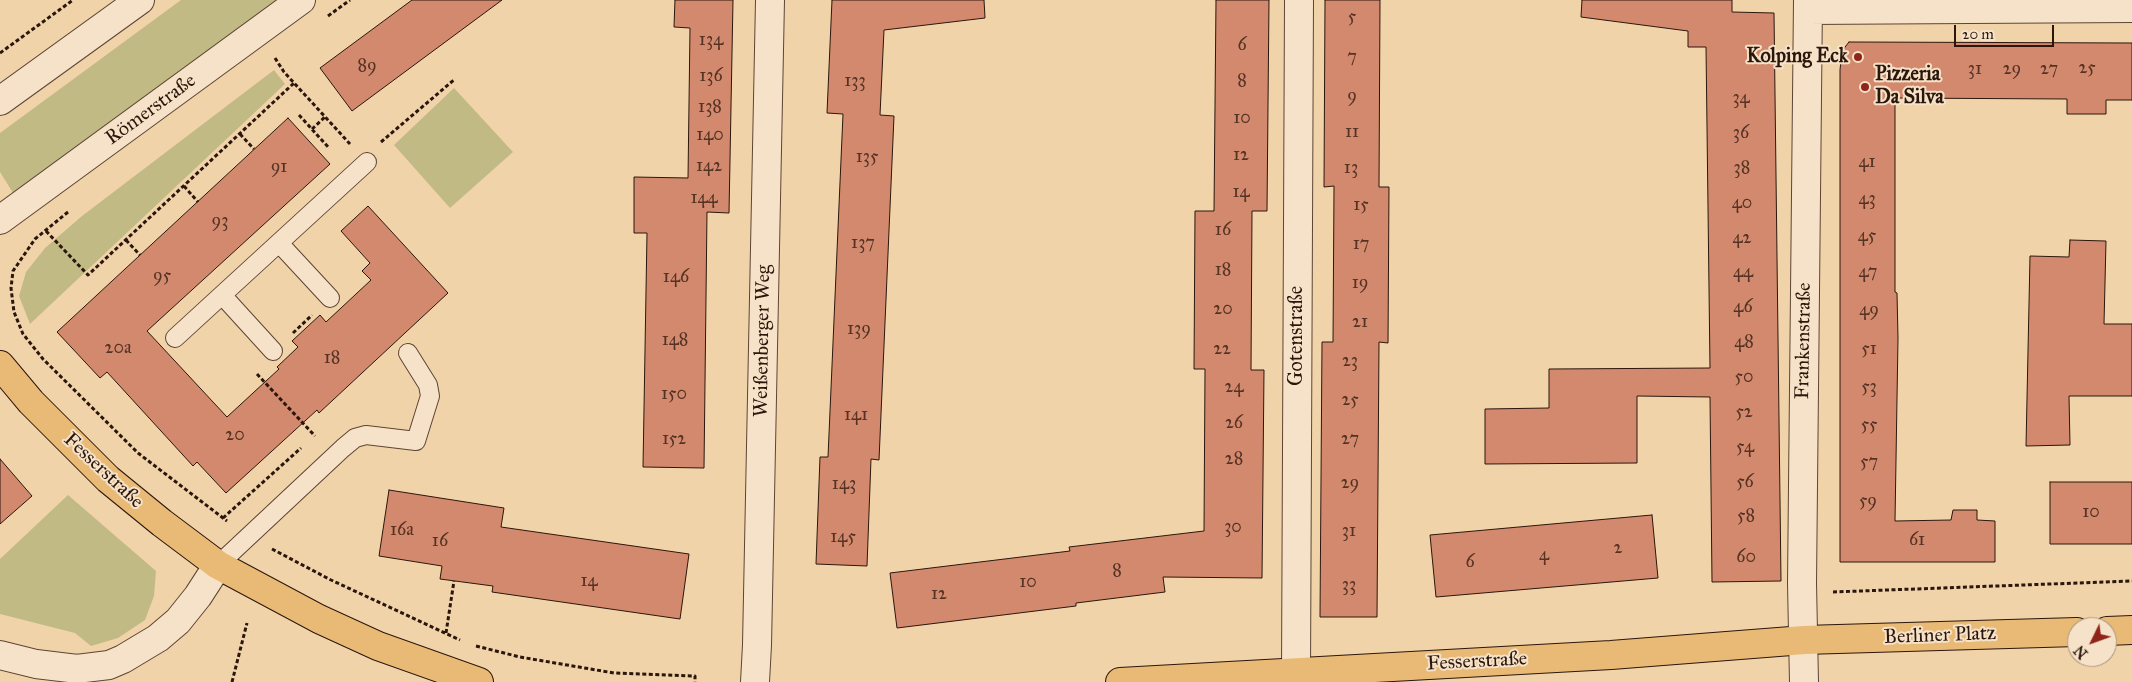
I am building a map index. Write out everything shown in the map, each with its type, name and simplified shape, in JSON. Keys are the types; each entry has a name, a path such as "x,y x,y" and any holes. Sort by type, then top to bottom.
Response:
{"main road":[{"name":"Fesserstraße","path":"0,365 31,402 108,479 162,523 218,564 318,619 378,646 479,682"},
{"path":"2117,631 2132,630"},
{"name":"Berliner Platz","path":"1804,640 2067,632"},
{"name":"Fesserstraße","path":"1120,682 1611,655 1804,640"}],"street":[{"path":"0,101 140,0"},
{"name":"Römerstraße","path":"0,220 302,0"},
{"name":"Weißenberger Weg","path":"755,682 758,635 770,0"},
{"name":"Gotenstraße","path":"1296,672 1299,0"},
{"path":"1808,5 2132,8"},
{"name":"Frankenstraße","path":"1804,682 1808,5"},
{"path":"0,656 36,664 77,669 109,665 123,659 158,638 178,621 198,596 218,564"}],"lane":[{"path":"175,338 279,243 365,160"},
{"path":"279,243 330,298"},
{"path":"222,295 273,351"},
{"path":"218,564 356,438 366,435 416,441 430,396 428,385 408,353"}],"path":[{"path":"0,53 74,0"},
{"path":"273,56 294,83 365,160 455,79"},
{"path":"46,231 88,275 294,83"},
{"path":"299,115 329,148"},
{"path":"312,129 326,117"},
{"path":"240,134 254,149"},
{"path":"184,186 198,202"},
{"path":"35,239 14,271 10,288 14,312 23,334 50,366 138,453 248,536 331,580 462,640"},
{"path":"126,240 140,255"},
{"path":"309,441 316,435 254,370 330,298"},
{"path":"223,518 302,447"},
{"path":"1803,599 1842,590 2132,580"},
{"path":"446,633 454,581"},
{"path":"232,682 247,623"},
{"path":"474,651 470,644 520,656 614,673 695,676 695,682"}],"shaded area":[{"path":"181,0 279,0 13,193 0,172 0,133"},
{"path":"274,70 285,84 30,324 19,296 26,272 45,248 82,216"},
{"path":"454,88 513,152 450,208 394,145"},
{"path":"68,495 156,571 154,596 145,620 118,638 91,646 75,633 0,614 0,559"}],"building":[{"path":"412,0 502,0 352,111 320,68"},
{"path":"675,0 733,0 729,213 707,212 704,468 643,467 647,233 634,233 634,177 688,178 690,28 674,27"},
{"path":"832,0 984,0 985,18 884,30 880,115 894,116 879,460 871,459 867,566 816,564 820,457 828,457 843,114 827,113"},
{"path":"1216,0 1269,0 1267,211 1252,211 1251,370 1264,370 1262,578 1163,577 1165,592 1076,603 1076,606 897,628 890,573 1070,551 1069,547 1204,531 1205,369 1194,369 1195,211 1214,211"},
{"path":"1325,0 1380,0 1379,187 1389,187 1388,343 1379,342 1377,617 1320,617 1322,342 1333,342 1334,186 1324,187"},
{"path":"1582,0 1732,0 1732,12 1774,13 1781,581 1712,582 1710,397 1637,396 1637,463 1485,464 1485,409 1549,408 1549,369 1710,368 1706,47 1688,47 1688,31 1581,17"},
{"path":"1849,42 2132,43 2132,100 2106,100 2106,114 2067,114 2067,99 1895,98 1895,292 1897,293 1898,338 1895,521 1951,520 1953,510 1977,510 1977,520 1995,521 1995,562 1840,562 1840,70 1842,51"},
{"path":"288,118 330,164 147,331 227,417 279,369 277,367 298,347 292,341 320,315 326,322 371,280 362,271 370,263 341,231 368,206 448,293 319,413 317,410 226,493 197,462 193,466 107,372 100,378 57,332"},
{"path":"2070,240 2106,241 2104,324 2132,324 2132,396 2069,396 2070,445 2026,446 2030,256 2069,257"},
{"path":"0,459 32,496 0,524"},
{"path":"2050,482 2132,482 2132,544 2050,544"},
{"path":"389,490 504,508 501,527 689,554 680,619 492,592 493,586 440,579 442,566 379,556"},
{"path":"1652,515 1658,578 1436,597 1430,535"}],"place":[{"name":"Kolping Eck","path":"1858,57"},
{"name":"Pizzeria Da Silva","path":"1865,87"}]}
